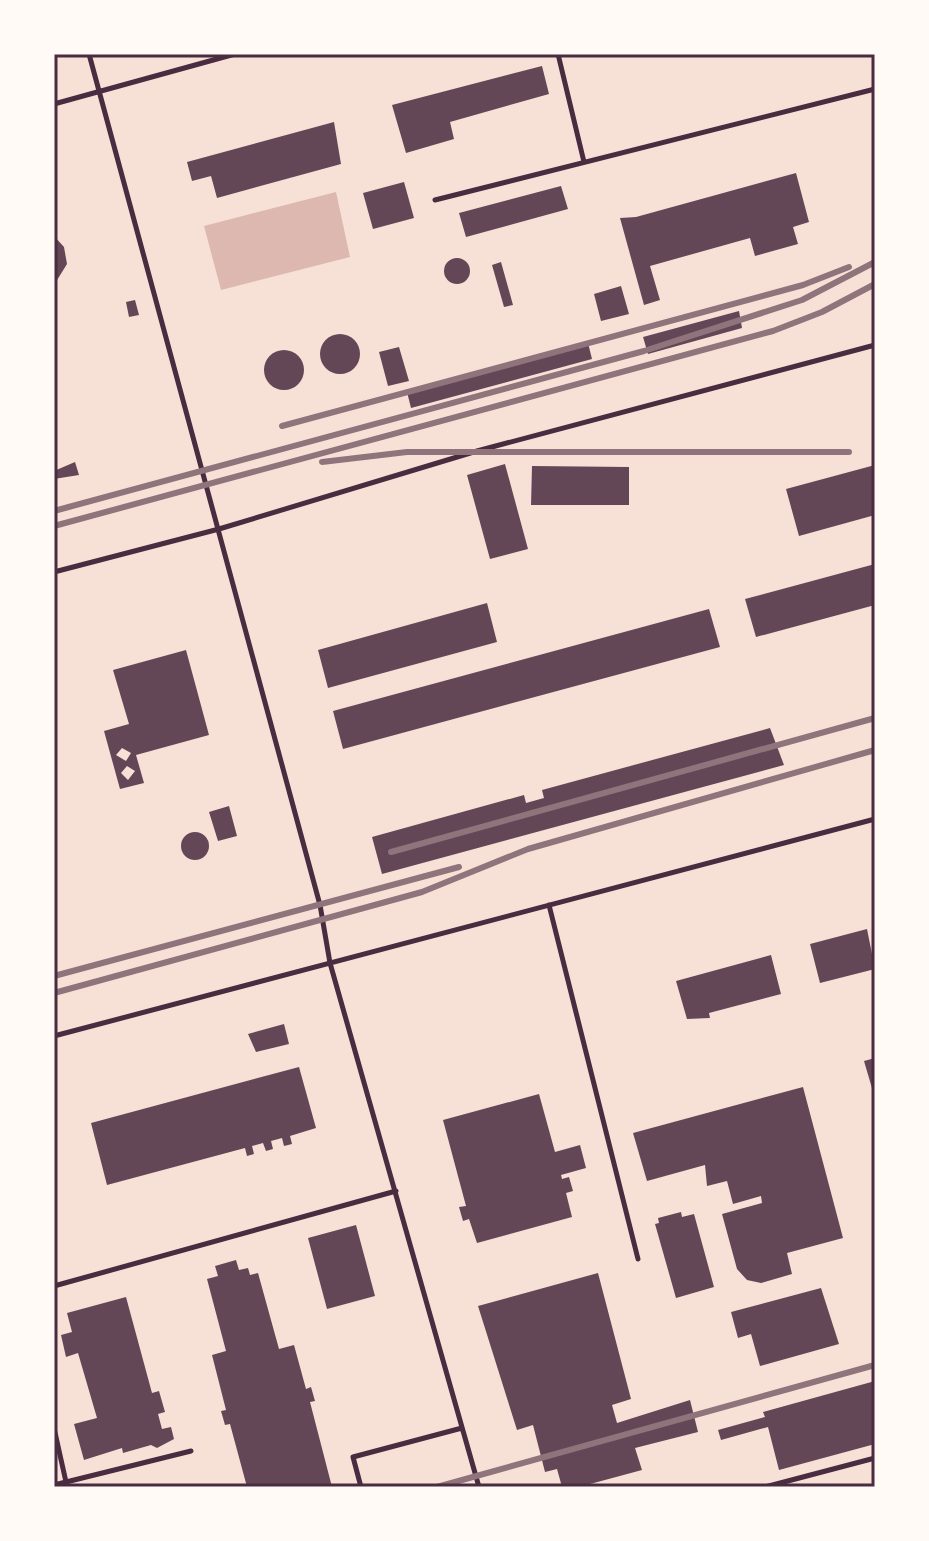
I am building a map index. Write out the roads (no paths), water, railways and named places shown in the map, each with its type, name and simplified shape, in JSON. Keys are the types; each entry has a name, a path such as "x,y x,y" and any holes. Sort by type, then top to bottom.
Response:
{"lane":[{"path":"89,54 320,905 330,963 479,1487"},
{"path":"54,104 235,54"},
{"path":"558,54 584,162"},
{"path":"435,200 875,89"},
{"path":"54,572 219,529 477,451 875,345"},
{"path":"54,1036 875,819"},
{"path":"549,905 638,1259"},
{"path":"54,1286 396,1191"},
{"path":"54,1428 66,1482"},
{"path":"361,1487 353,1457 462,1428"},
{"path":"54,1485 191,1451"},
{"path":"765,1487 875,1458"}],"railway":[{"path":"54,511 644,351 802,300 875,262"},
{"path":"282,426 803,285 849,267"},
{"path":"54,526 773,331 822,312 875,284"},
{"path":"322,462 407,452 849,452"},
{"path":"391,852 875,718"},
{"path":"54,993 422,892 528,849 875,750"},
{"path":"54,976 459,867"},
{"path":"437,1487 875,1365"}]}
